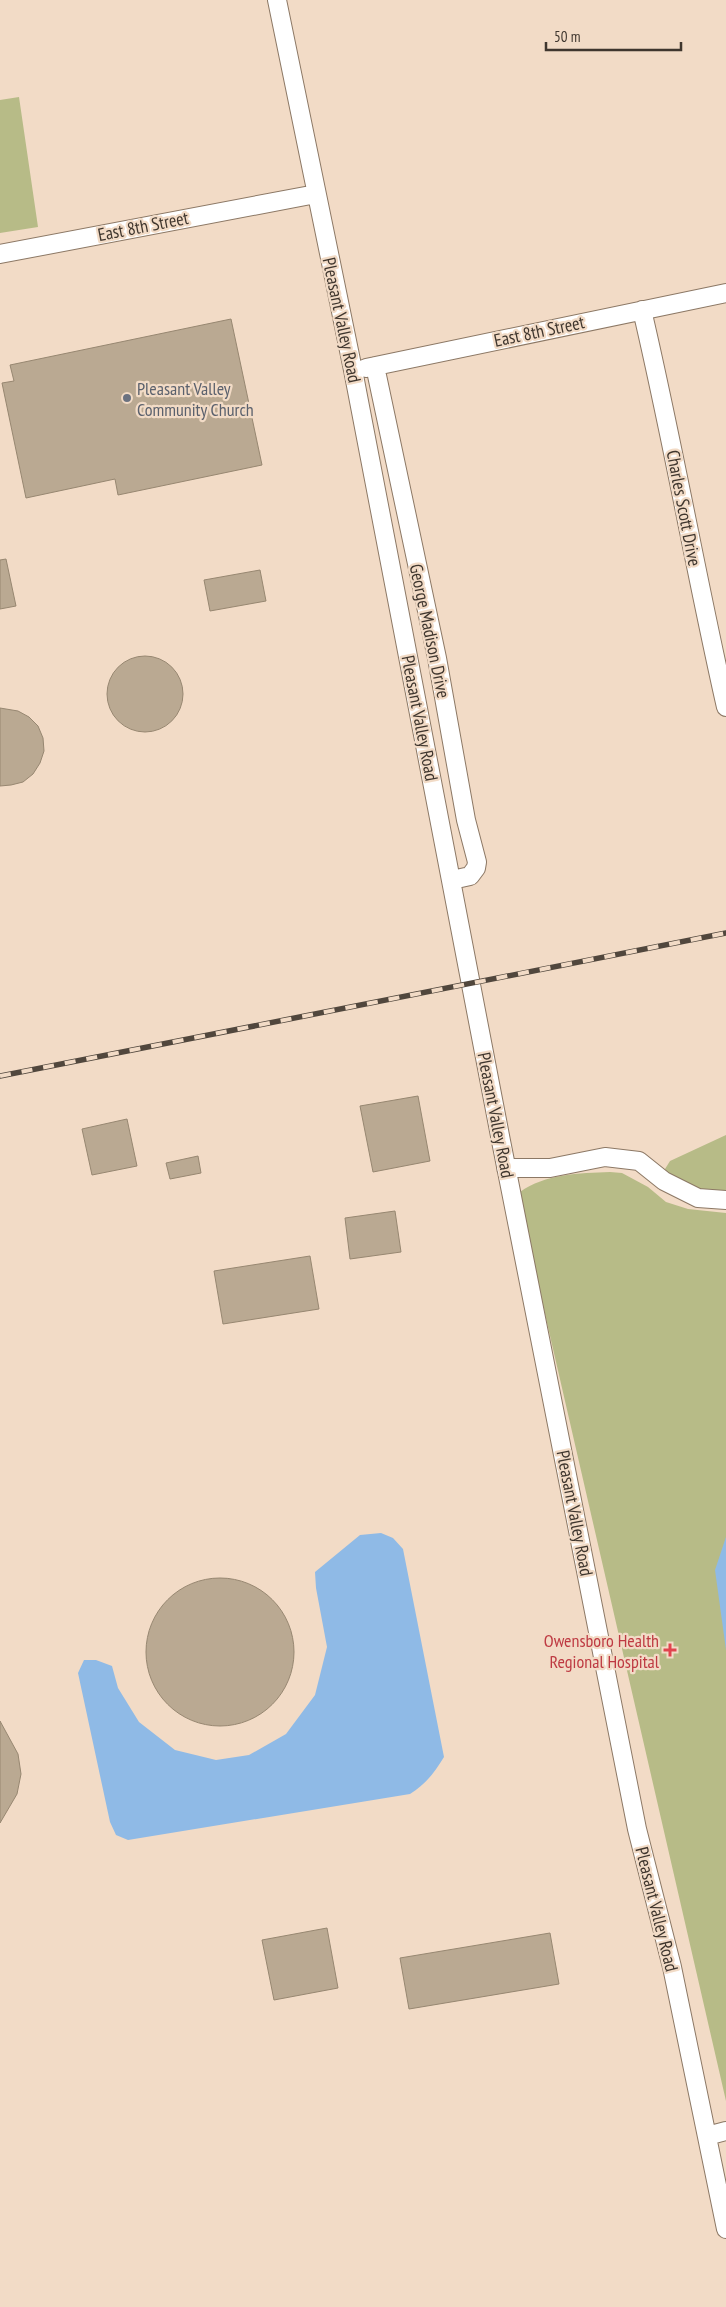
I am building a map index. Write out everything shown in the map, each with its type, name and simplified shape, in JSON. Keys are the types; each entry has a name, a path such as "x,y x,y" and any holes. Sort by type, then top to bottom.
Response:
{"street":[{"name":"Pleasant Valley Road","path":"277,0 353,370 506,1168 637,1829 672,1967 726,2229"},
{"name":"East 8th Street","path":"0,254 316,194"},
{"name":"East 8th Street","path":"353,370 726,293"},
{"name":"Charles Scott Drive","path":"642,310 661,389 705,615 726,707"},
{"name":"George Madison Drive","path":"375,366 437,658 466,820 477,862 476,868 470,876 452,880"},
{"path":"506,1168 550,1168 605,1157 639,1161 664,1181 698,1198 726,1200"},
{"path":"707,2136 726,2131"}],"green space":[{"path":"19,97 38,227 0,233 0,100"},
{"path":"726,1135 726,1192 683,1185 670,1176 665,1169 670,1161"},
{"name":"Owensboro Health Regional Hospital","path":"622,1173 648,1187 666,1202 688,1209 726,1213 726,2101 519,1201 520,1192 540,1181 574,1174"}],"water":[{"path":"381,1533 393,1538 403,1549 444,1757 429,1778 410,1794 128,1840 116,1835 110,1822 78,1673 84,1660 96,1660 112,1666 118,1688 139,1722 175,1750 216,1760 249,1755 286,1734 315,1695 327,1647 316,1588 315,1572 360,1535"},
{"path":"726,1537 726,1650 715,1570"}],"building":[{"name":"Pleasant Valley Community Church","path":"231,319 262,465 118,495 115,479 26,498 2,383 14,381 10,365"},
{"path":"6,559 16,606 0,609 0,560"},
{"path":"260,570 266,601 210,611 204,580"},
{"path":"138,656 152,656 166,662 177,673 183,687 180,709 172,721 152,732 138,732 124,726 113,715 107,701 107,687 113,673 124,662"},
{"path":"0,708 18,711 29,717 38,726 43,738 44,751 40,763 33,774 23,782 0,786"},
{"path":"418,1096 430,1161 373,1172 360,1106"},
{"path":"127,1119 137,1166 92,1175 82,1129"},
{"path":"198,1156 201,1173 170,1179 166,1163"},
{"path":"395,1211 401,1252 350,1259 345,1218"},
{"path":"310,1256 319,1309 223,1324 214,1271"},
{"path":"220,1578 235,1579 248,1583 273,1599 289,1624 293,1637 293,1667 289,1680 273,1705 248,1721 235,1725 220,1726 205,1725 192,1721 167,1705 151,1680 147,1667 146,1652 147,1637 151,1624 167,1599 192,1583 205,1579"},
{"path":"0,1721 18,1754 21,1774 17,1794 0,1823"},
{"path":"327,1928 338,1988 274,2000 262,1940"},
{"path":"550,1933 559,1984 409,2009 400,1958"}],"railway":[{"path":"0,1076 726,933"}],"place":[{"name":"Pleasant Valley Community Church","path":"127,398"},
{"name":"Owensboro Health Regional Hospital","path":"670,1650"}]}
